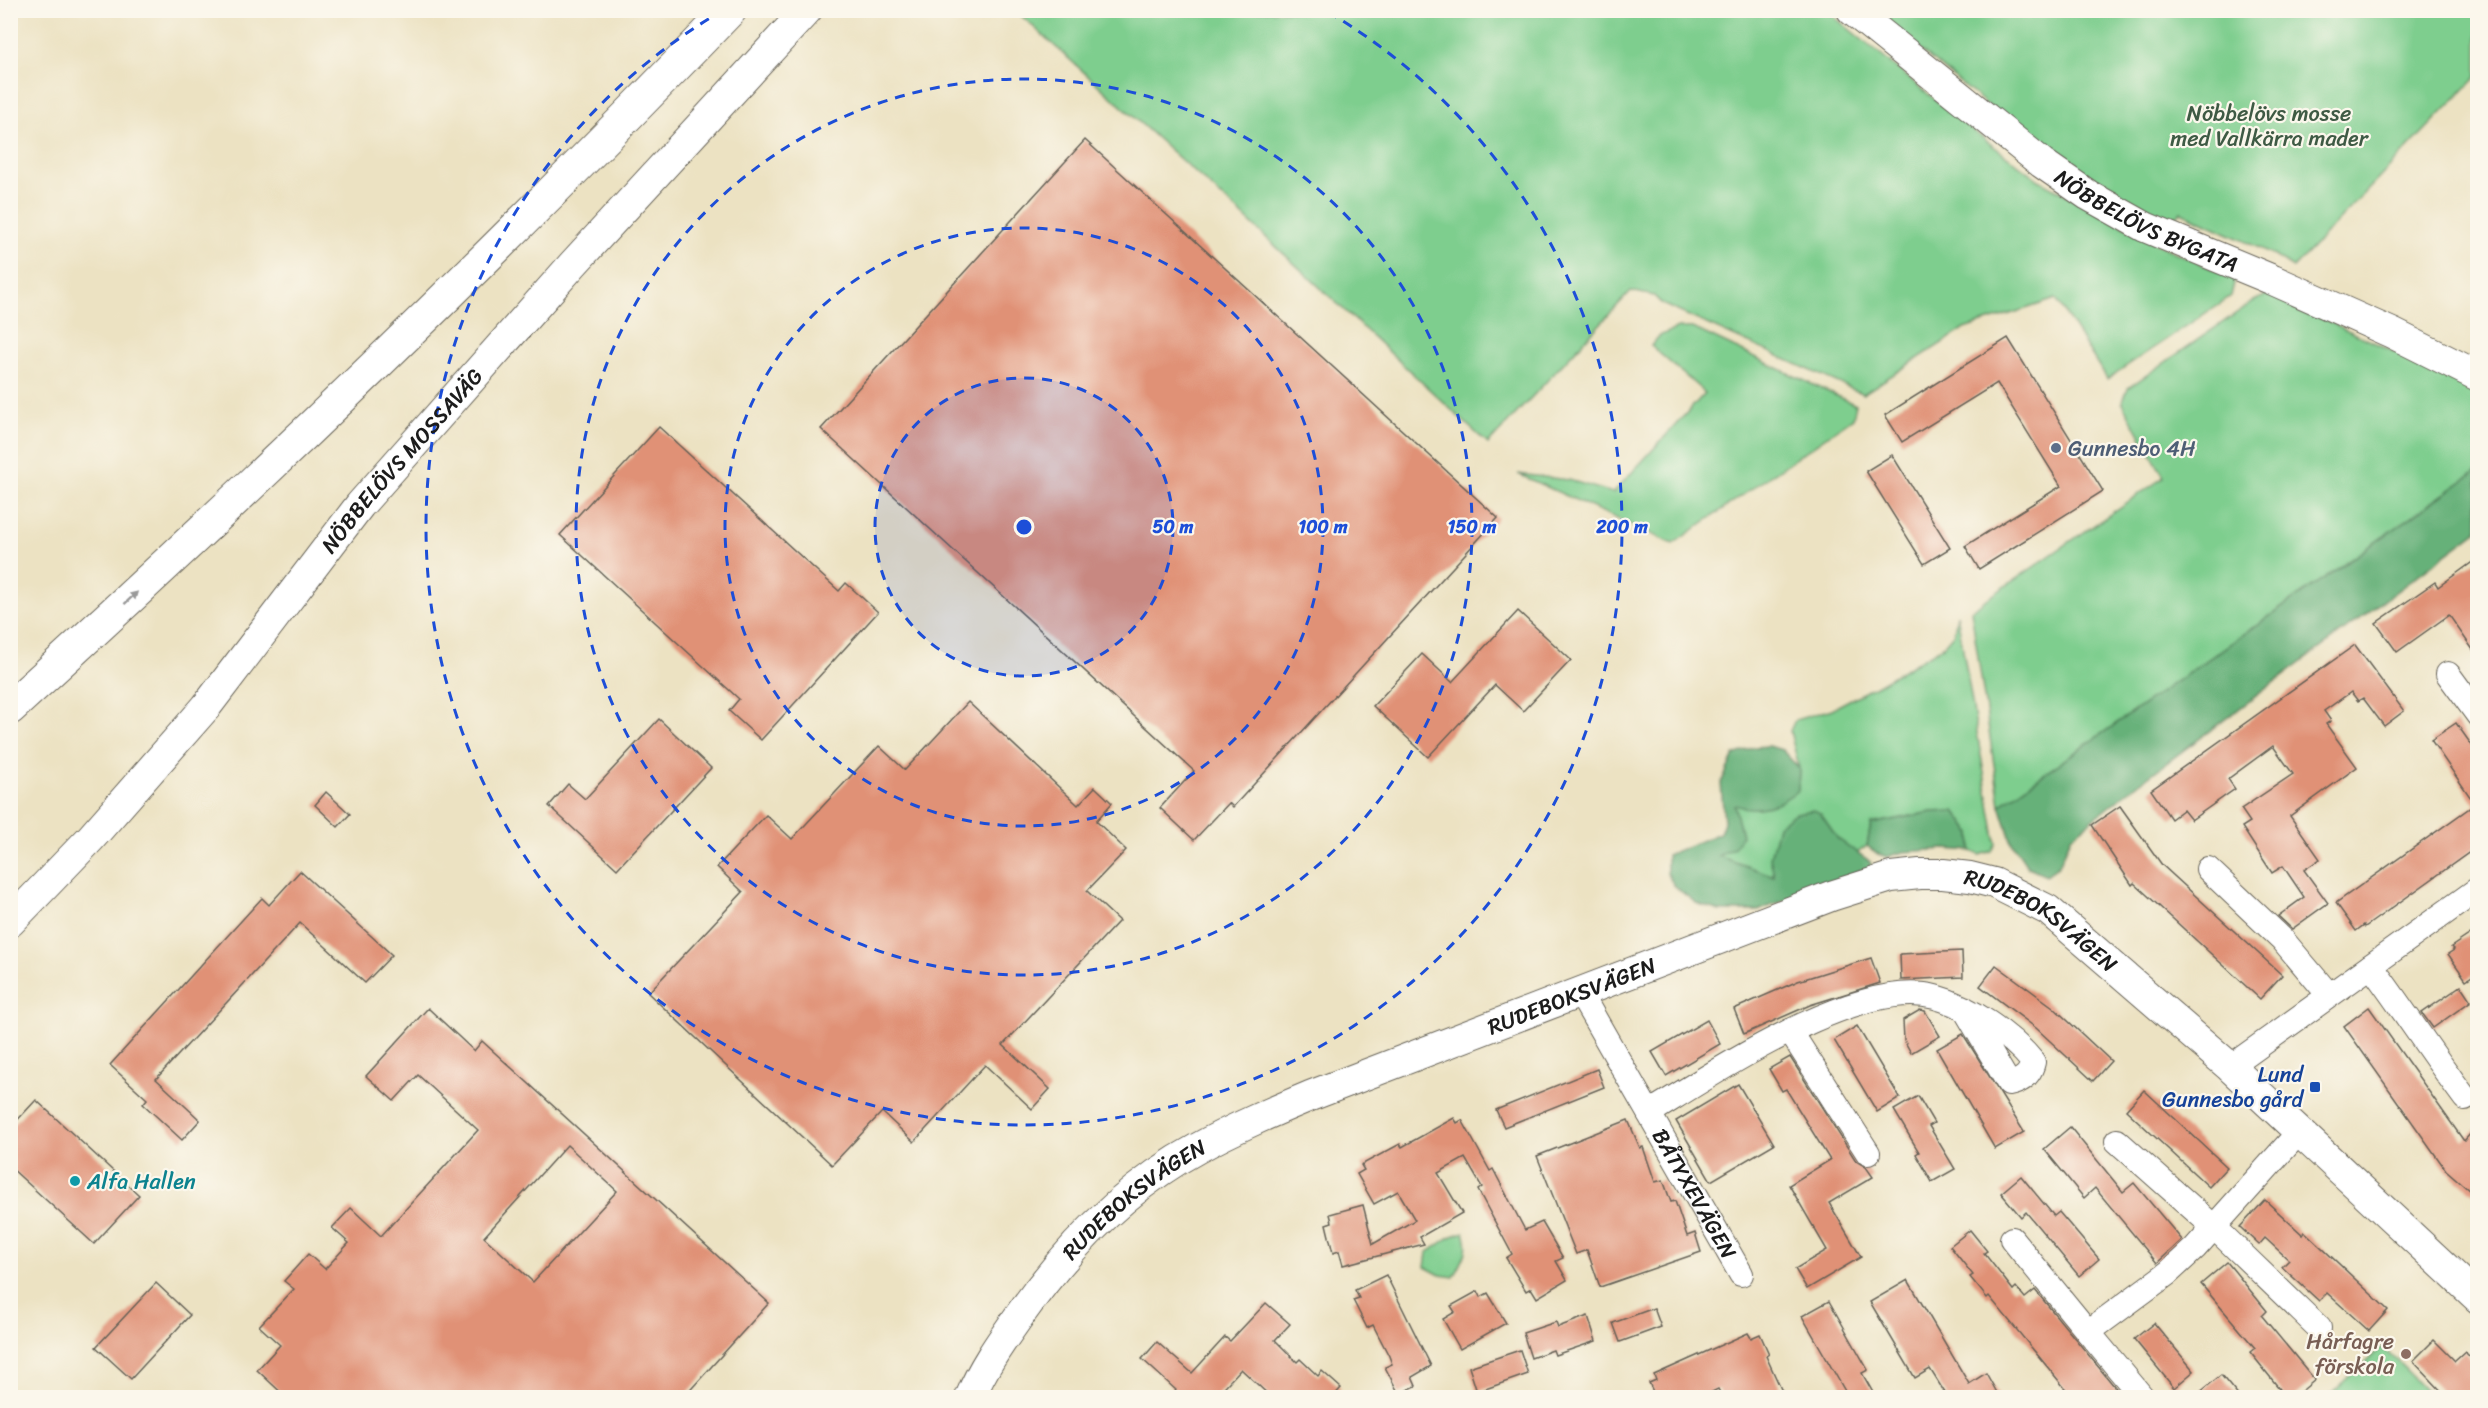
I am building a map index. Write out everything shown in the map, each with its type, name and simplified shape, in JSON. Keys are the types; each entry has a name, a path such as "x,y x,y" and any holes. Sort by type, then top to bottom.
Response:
{"main road":[{"path":"10,681 269,440 518,199 704,10"},
{"path":"10,708 292,447 730,10"}],"street":[{"name":"NÖBBELÖVS MOSSAVÄG","path":"10,922 90,839 206,707 360,505 573,264 807,10"},
{"name":"NÖBBELÖVS BYGATA","path":"1852,10 2042,163 2088,195 2145,227 2370,323 2478,376"},
{"path":"2448,674 2478,715"},
{"path":"2208,869 2282,939 2329,995"},
{"name":"RUDEBOKSVÄGEN","path":"970,1398 994,1351 1052,1270 1113,1207 1196,1149 1241,1126 1310,1096 1831,896 1891,877 1920,874 1970,877 1994,883 2049,910 2230,1067 2478,1298"},
{"path":"2230,1067 2478,889"},
{"path":"2370,966 2465,1098"},
{"name":"BÅTYXEVÄGEN","path":"1580,993 1741,1274"},
{"name":"BÅTYXEVÄGEN","path":"1649,1113 1790,1031 1836,1011 1899,995 1934,996 1964,1008"},
{"path":"1790,1031 1868,1153"},
{"path":"2088,1332 2168,1273 2215,1228 2299,1132"},
{"path":"2117,1141 2215,1228 2319,1328"},
{"path":"2012,1239 2143,1398"}],"green space":[{"path":"1016,11 1827,11 1972,130 2039,180 2159,245 2235,279 2231,296 2107,379 2056,299 1964,329 1863,394 1662,304 1654,296 1631,291 1488,444 1240,213"},
{"name":"Nöbbelövs mosse med Vallkärra mader","path":"1872,11 2477,11 2477,76 2293,268 2270,253 2181,212 2170,223 2096,185 2045,152"},
{"path":"2269,294 2477,390 2477,471 2000,805 1971,610 2164,477 2122,403 2128,388 2254,301"},
{"path":"1678,328 1693,328 1856,405 1853,418 1673,544 1518,474 1569,480 1613,493 1705,393 1651,346 1659,336"},
{"path":"2477,471 2477,531 2125,794 2071,837 2059,866 2046,875 2028,867 2012,843 2000,805"},
{"path":"1957,614 1996,844 1992,851 1980,855 1971,851 1971,833 1955,811 1932,812 1871,824 1867,846 1857,853 1838,839 1820,813 1774,876 1717,856 1734,848 1734,805 1798,790 1799,768 1790,731 1795,720 1832,709 1941,648 1954,633"},
{"path":"1769,746 1782,750 1799,768 1798,790 1776,804 1760,808 1734,805 1742,835 1734,848 1718,856 1774,876 1770,858 1778,826 1795,813 1814,810 1820,813 1838,839 1871,862 1871,867 1758,911 1719,911 1696,903 1674,886 1667,872 1667,855 1720,833 1724,822 1721,783 1734,755 1754,747"},
{"path":"1955,811 1971,833 1971,851 1945,849 1903,852 1887,857 1867,846 1871,824 1932,812"},
{"path":"1464,1232 1466,1250 1454,1277 1440,1275 1425,1267 1427,1253 1450,1237"},
{"path":"2382,1346 2433,1397 2327,1397"}],"building":[{"path":"1085,140 1498,518 1233,807 1229,803 1194,840 1160,808 1194,771 821,429"},
{"path":"2008,338 2103,491 1979,569 1965,546 2061,486 1997,383 1902,442 1885,415"},
{"path":"659,427 839,591 846,583 878,612 761,740 729,711 739,699 560,535"},
{"path":"1892,455 1950,548 1924,564 1866,471"},
{"path":"2478,558 2478,657 2449,615 2397,652 2376,623 2435,582 2438,587"},
{"path":"1518,611 1571,660 1523,711 1495,685 1428,757 1373,706 1422,654 1452,682"},
{"path":"2355,645 2404,711 2384,726 2363,698 2358,701 2351,692 2324,711 2331,721 2326,724 2357,767 2290,816 2320,859 2304,870 2328,903 2292,929 2278,916 2304,897 2283,866 2272,873 2242,827 2250,822 2241,809 2293,774 2273,746 2228,779 2235,789 2191,820 2183,810 2171,819 2151,790"},
{"path":"968,702 1078,805 1095,787 1112,803 1096,821 1126,850 1087,891 1119,921 1003,1045 1050,1089 1032,1109 985,1065 914,1142 882,1112 832,1165 648,993 743,892 717,867 766,815 792,839 879,746 905,770"},
{"path":"659,719 711,768 617,869 549,806 568,784 585,799"},
{"path":"2456,723 2478,754 2478,846 2365,927 2364,925 2356,931 2336,903 2475,804 2431,740"},
{"path":"326,792 350,814 338,827 315,805"},
{"path":"2120,806 2162,865 2282,975 2260,999 2134,883 2132,885 2092,825"},
{"path":"300,871 392,955 365,983 300,923 156,1079 200,1120 182,1140 143,1104 147,1099 110,1065 262,898 269,905"},
{"path":"2478,929 2478,972 2466,980 2448,954 2454,950 2451,947"},
{"path":"1962,951 1963,977 1901,980 1900,954"},
{"path":"1871,958 1880,983 1810,1005 1744,1034 1734,1009 1798,981"},
{"path":"1996,965 2053,1007 2111,1061 2093,1081 2036,1028 1980,986"},
{"path":"2461,986 2471,1001 2433,1028 2422,1013"},
{"path":"2369,1007 2464,1141 2478,1125 2478,1198 2446,1170 2344,1026"},
{"path":"428,1008 474,1051 482,1041 769,1303 683,1398 287,1398 257,1370 280,1345 259,1326 294,1289 284,1281 308,1254 325,1269 349,1243 332,1228 351,1208 381,1236 478,1130 418,1075 394,1101 366,1076","holes":["567,1145 617,1191 533,1282 484,1237"]},
{"path":"1920,1010 1925,1011 1940,1036 1911,1053 1904,1040 1903,1020"},
{"path":"1707,1020 1720,1044 1666,1076 1652,1052"},
{"path":"1857,1026 1900,1098 1877,1112 1834,1040"},
{"path":"1963,1034 2024,1132 1995,1149 1937,1049"},
{"path":"1790,1057 1856,1161 1866,1167 1873,1177 1829,1203 1861,1257 1807,1289 1795,1269 1827,1250 1789,1185 1830,1160 1786,1089 1782,1091 1769,1069"},
{"path":"1597,1069 1604,1087 1504,1127 1496,1110"},
{"path":"1738,1084 1774,1144 1711,1181 1676,1121"},
{"path":"2144,1090 2227,1167 2209,1187 2126,1110"},
{"path":"1918,1096 1934,1123 1929,1126 1955,1169 1932,1182 1916,1154 1919,1152 1894,1110"},
{"name":"Alfa Hallen","path":"36,1100 139,1195 94,1244 10,1167 10,1128"},
{"path":"1454,1118 1457,1123 1462,1120 1490,1171 1493,1169 1525,1230 1542,1222 1563,1258 1556,1261 1567,1280 1537,1298 1531,1288 1526,1291 1506,1258 1512,1254 1478,1190 1482,1187 1465,1158 1438,1173 1462,1213 1420,1237 1424,1244 1343,1265 1339,1251 1333,1253 1326,1224 1332,1222 1330,1214 1363,1205 1373,1244 1415,1220 1398,1191 1374,1204 1357,1174 1364,1170 1361,1165 1400,1144 1402,1147"},
{"path":"1628,1120 1640,1148 1643,1147 1655,1182 1663,1180 1671,1202 1675,1201 1687,1236 1695,1233 1701,1252 1600,1287 1587,1250 1576,1254 1537,1156"},
{"path":"2070,1127 2123,1192 2134,1183 2182,1240 2157,1263 2095,1188 2084,1198 2044,1149"},
{"path":"2021,1176 2054,1216 2059,1212 2099,1259 2079,1276 2026,1212 2021,1217 2001,1193"},
{"path":"2265,1200 2303,1235 2305,1232 2388,1310 2369,1331 2327,1293 2319,1301 2282,1267 2289,1260 2265,1238 2259,1245 2240,1227"},
{"path":"1970,1230 1987,1251 1984,1253 2013,1290 2016,1287 2025,1298 2035,1290 2124,1398 2073,1398 1989,1296 1987,1298 1970,1277 1973,1275 1950,1246"},
{"path":"2227,1262 2267,1311 2262,1316 2315,1380 2293,1398 2287,1398 2250,1352 2255,1348 2201,1284"},
{"path":"1386,1275 1431,1366 1412,1377 1416,1386 1399,1394 1385,1367 1392,1364 1389,1356 1373,1325 1367,1328 1353,1300 1359,1298 1355,1290"},
{"path":"1908,1280 1969,1384 1986,1373 2000,1398 1944,1398 1947,1396 1930,1369 1915,1378 1870,1302"},
{"path":"156,1283 190,1315 131,1379 96,1347"},
{"path":"1478,1291 1481,1297 1488,1293 1506,1323 1460,1349 1443,1319 1455,1312 1451,1306"},
{"path":"1829,1301 1868,1370 1862,1373 1876,1398 1849,1398 1802,1316"},
{"path":"1266,1303 1290,1324 1275,1340 1297,1362 1300,1359 1318,1376 1322,1371 1341,1388 1332,1398 1272,1398 1241,1369 1214,1398 1170,1398 1176,1390 1142,1359 1157,1342 1192,1373 1225,1337 1230,1341"},
{"path":"1654,1308 1661,1327 1620,1342 1613,1323"},
{"path":"1588,1316 1596,1341 1555,1355 1553,1350 1531,1358 1523,1333 1556,1322 1558,1327"},
{"path":"2154,1323 2194,1371 2174,1388 2134,1339"},
{"path":"1748,1333 1751,1338 1760,1334 1769,1354 1766,1356 1785,1398 1723,1398 1718,1389 1700,1398 1656,1398 1649,1383 1656,1380 1654,1375"},
{"path":"2434,1340 2455,1361 2465,1352 2478,1365 2478,1398 2448,1398 2413,1361"},
{"path":"1520,1350 1528,1374 1477,1392 1469,1367"},
{"path":"2221,1375 2240,1398 2193,1398"}],"place":[{"name":"Gunnesbo 4H","path":"2056,448"},
{"name":"Lund Gunnesbo gård","path":"2315,1087"},
{"name":"Alfa Hallen","path":"75,1181"},
{"name":"Hårfagre förskola","path":"2406,1354"}]}
